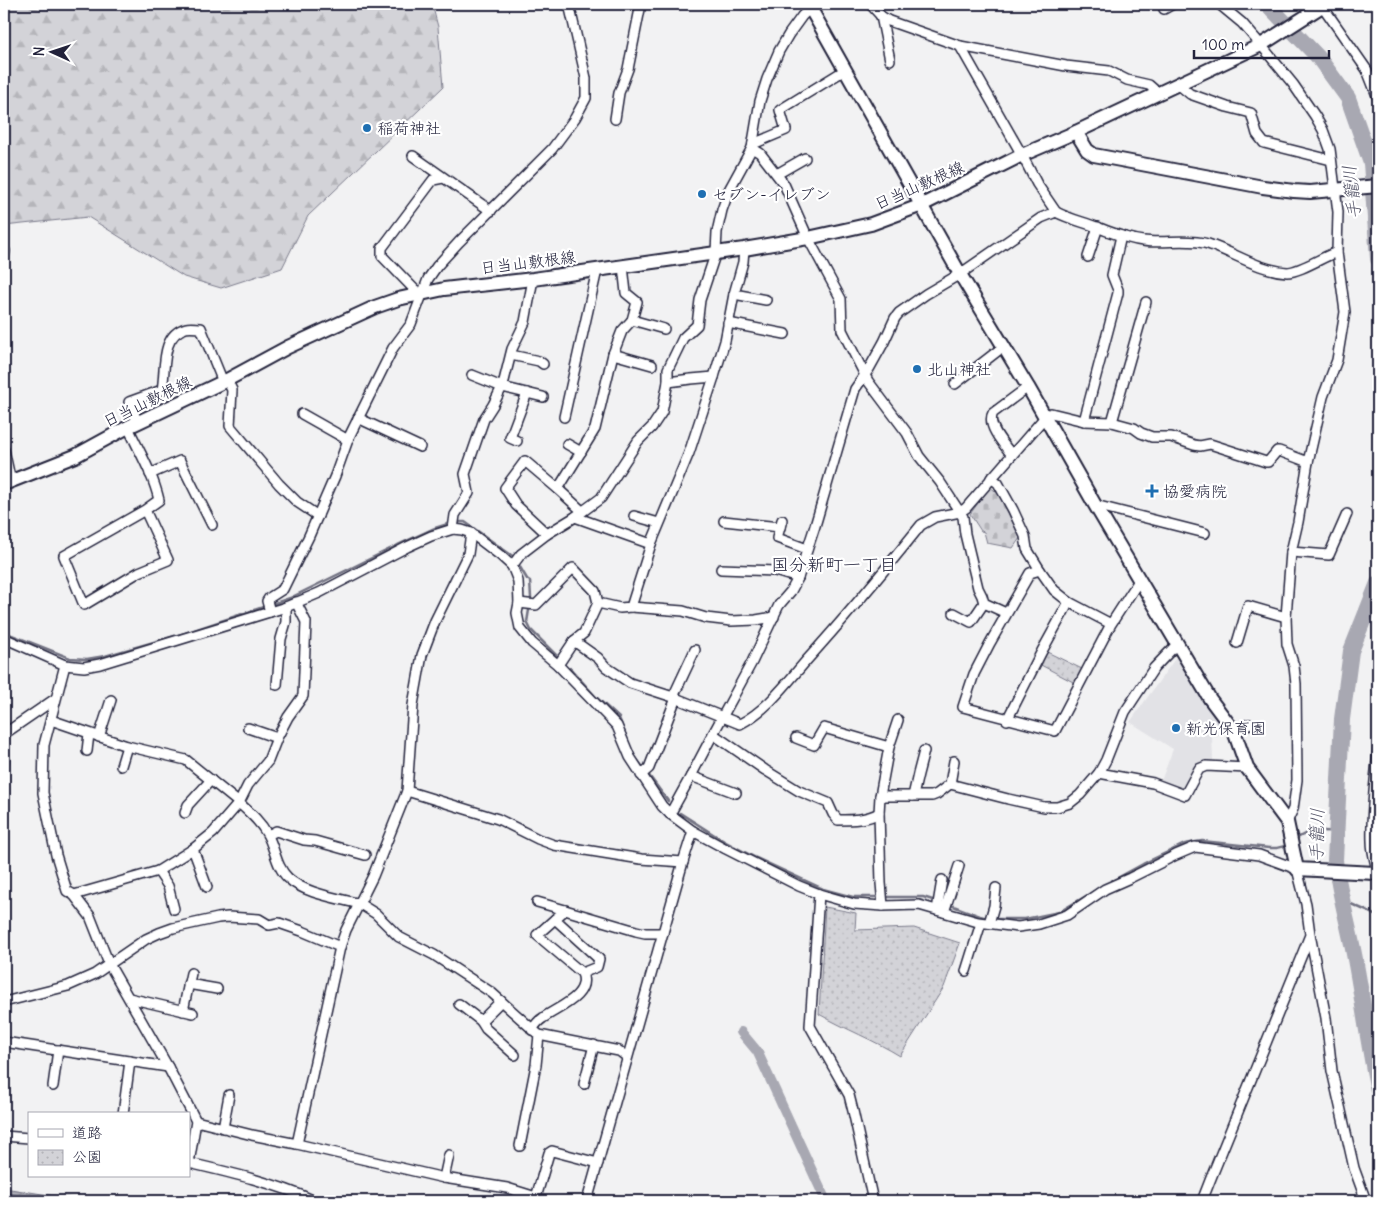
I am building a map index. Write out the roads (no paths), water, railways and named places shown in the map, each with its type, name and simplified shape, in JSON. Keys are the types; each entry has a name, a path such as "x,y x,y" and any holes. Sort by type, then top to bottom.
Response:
{"main road":[{"name":"日当山敷根線","path":"7,483 76,456 133,425 225,381 288,347 375,307 398,299 444,288 533,279 744,249 808,238 870,224 922,205 1022,155 1076,132 1263,44 1321,5"},
{"path":"809,6 960,274 1028,387 1095,505 1210,699 1234,731 1247,768 1287,822 1297,869 1377,872"},
{"path":"1076,132 1087,150 1094,155 1278,189 1310,192 1378,186"}],"street":[{"path":"269,607 269,598 283,589 318,516 358,418 393,348 410,324 428,279 459,242 552,149 575,118 586,98 586,78 569,4"},
{"path":"615,119 619,94 628,68 641,4"},
{"path":"870,4 881,16 889,21 960,46 1048,63 1109,71 1127,80 1148,85 1158,93"},
{"path":"1164,10 1173,4"},
{"path":"1219,4 1263,44 1315,116 1330,149 1331,160 1340,189 1337,252 1345,312 1337,360 1325,390 1308,462 1291,552 1286,617 1287,644 1295,675 1297,702 1296,780 1293,809 1287,822"},
{"path":"1321,5 1367,70 1378,98"},
{"path":"512,566 521,554 547,534 601,498 638,441 652,427 662,412 668,382 668,369 683,338 697,325 700,300 716,252 717,232 725,199 753,146 762,96 773,65 789,34 809,6"},
{"path":"881,16 890,60"},
{"path":"960,46 1037,184 1056,212 1143,242 1187,241 1208,244 1242,260 1270,269 1288,272 1337,252"},
{"path":"753,146 786,130 780,110 845,70"},
{"path":"1178,84 1190,94 1251,113 1257,134 1264,143 1331,160"},
{"path":"753,146 784,184 808,238 841,299 842,330 868,381 907,433 919,456 940,482 960,512 964,520 965,534 978,588 984,603 1006,613"},
{"path":"413,156 491,211"},
{"path":"777,174 805,158"},
{"path":"422,294 414,289 382,256 382,248 433,180 443,178"},
{"path":"670,814 752,662 779,605 791,591 798,578 855,388 866,374 895,318 926,294 960,274 1041,218 1056,212"},
{"path":"1088,257 1098,227"},
{"path":"1084,422 1118,294 1112,275 1121,236"},
{"path":"631,607 651,544 690,452 714,377 725,342 734,294 743,262 744,249"},
{"path":"558,488 595,429 613,354 622,331 632,320 637,302 626,293 623,266"},
{"path":"564,417 597,270"},
{"path":"453,528 455,515 469,493 465,474 484,419 502,387 512,350 525,322 533,279"},
{"path":"734,294 766,300"},
{"path":"1112,422 1146,302"},
{"path":"632,320 664,329"},
{"path":"728,323 785,334"},
{"path":"145,510 168,560 139,572 84,605 64,556 145,510 159,500 133,425 130,402 162,390 165,352 173,336 186,328 202,328 225,381 232,390 230,426 279,484 297,502 318,516"},
{"path":"955,384 999,350 1005,348"},
{"path":"613,354 652,365"},
{"path":"511,355 539,361 543,364"},
{"path":"472,375 502,387 543,397"},
{"path":"668,382 714,377"},
{"path":"1012,455 998,436 991,416 1028,387"},
{"path":"516,441 510,438 527,393"},
{"path":"574,641 598,658 606,668 630,683 675,697 740,724 752,718 770,701 853,609 921,525 935,517 960,512 966,508 1045,417 1051,413 1084,422 1112,422 1134,428 1152,437 1171,437 1200,446 1210,444 1266,462 1277,451 1308,462"},
{"path":"302,414 348,440"},
{"path":"358,418 420,447"},
{"path":"567,444 581,452"},
{"path":"4,450 7,483"},
{"path":"150,474 180,461 212,525"},
{"path":"547,534 516,505 504,488 525,461 582,511"},
{"path":"992,478 998,484 1013,510 1028,550 1054,590 1069,602 1112,624"},
{"path":"1095,505 1205,533"},
{"path":"1291,552 1329,555 1348,514"},
{"path":"634,516 660,523"},
{"path":"575,517 651,544"},
{"path":"724,522 781,524 778,538 808,549"},
{"path":"4,638 65,665 84,667 100,664 269,607 286,607 319,593 407,546 453,528 471,533 512,566 518,581 521,604 517,613 520,628 617,726 630,757 645,772 662,806 693,831 751,862 819,894 854,904 919,905 985,923 1018,927 1039,924 1067,915 1105,889 1196,847 1259,854 1297,869 1306,904 1326,1018 1332,1071 1354,1168 1366,1201"},
{"path":"297,1144 340,947 346,930 373,876 407,791 413,705 422,655 435,621 468,554 471,533"},
{"path":"521,604 536,604 540,602 573,568 595,591 598,603 584,633 574,641 558,665"},
{"path":"721,569 775,571 798,578"},
{"path":"1040,570 1030,573 1006,613 974,674 963,707 1055,731 1112,624 1140,579"},
{"path":"74,895 158,871 213,833 238,803 248,785 268,761 288,717 303,696 306,622 296,602"},
{"path":"1007,720 1069,602"},
{"path":"598,603 620,608 631,607 683,611 706,618 731,621 774,617"},
{"path":"954,613 971,622 984,603"},
{"path":"1237,643 1248,606 1286,617"},
{"path":"277,685 275,662 286,622 286,607"},
{"path":"950,784 1053,808 1072,801 1080,795 1099,773 1125,712 1157,664 1178,643"},
{"path":"645,772 694,650"},
{"path":"65,665 44,745 43,793 56,855 67,891 74,895 90,916 108,964 168,1067 196,1121 190,1157"},
{"path":"4,734 55,699"},
{"path":"100,737 110,700"},
{"path":"51,720 127,746 186,760 258,821 268,835 282,871 290,880 305,889 360,904 376,914 399,938 434,955 492,993 535,1032 555,1039 619,1051 627,1057"},
{"path":"883,905 878,813 889,747 898,720"},
{"path":"1234,731 1249,724"},
{"path":"248,728 277,738"},
{"path":"796,738 814,745 824,728 889,747"},
{"path":"87,751 89,734"},
{"path":"712,734 799,791 828,803 838,820 874,816 878,813"},
{"path":"120,766 127,746"},
{"path":"913,796 924,751"},
{"path":"1377,872 1372,841 1374,788 1378,752"},
{"path":"880,796 935,796 950,784 954,761"},
{"path":"1099,773 1153,783 1185,795 1199,769 1206,766 1247,768"},
{"path":"692,776 736,793"},
{"path":"185,813 188,805 211,780"},
{"path":"407,791 498,819 554,845 641,859 683,862"},
{"path":"268,835 276,830 304,840 315,841 365,855"},
{"path":"588,1201 627,1057 693,831"},
{"path":"192,849 206,887"},
{"path":"941,910 944,897 959,866"},
{"path":"158,871 168,886 174,909"},
{"path":"942,880 944,897"},
{"path":"966,971 985,923 994,906 996,888"},
{"path":"819,894 810,1026 849,1095 873,1201"},
{"path":"537,902 636,931 663,933"},
{"path":"520,1146 536,1065 535,1032 540,1019 577,996 583,986 584,978 582,973 537,935 565,910"},
{"path":"4,1002 68,986 96,974 146,939 173,928 228,917 259,919 269,925 279,923 340,947"},
{"path":"555,919 599,959 597,967 582,973"},
{"path":"1202,1201 1310,934"},
{"path":"183,1011 191,973"},
{"path":"188,984 217,989"},
{"path":"129,998 193,1013"},
{"path":"481,1021 501,1001"},
{"path":"459,1004 481,1021 515,1055"},
{"path":"4,1042 168,1067"},
{"path":"584,1084 594,1045"},
{"path":"53,1086 58,1050"},
{"path":"123,1112 130,1061"},
{"path":"223,1128 229,1095"},
{"path":"196,1121 444,1178 506,1188 536,1199 549,1153 552,1151 598,1163"},
{"path":"4,1136 28,1138"},
{"path":"444,1178 449,1156"},
{"path":"190,1163 240,1175 298,1193 315,1201"}],"water":[{"path":"4,1188 87,1201 4,1201"}],"waterway":[{"name":"手籠川","path":"1267,4 1318,57 1348,98 1371,163 1378,259"},
{"path":"456,522 465,522 514,557"},
{"path":"4,632 70,658 87,659 105,656 185,633 290,598 398,545 435,528 451,523"},
{"path":"517,562 530,581 531,598 527,622 531,630 558,657"},
{"name":"手籠川","path":"1378,583 1351,651 1342,719 1335,860 1352,942 1378,1090"},
{"path":"570,668 596,697 619,718 633,754 668,801"},
{"path":"680,813 724,841 823,889 853,897 879,897"},
{"path":"1295,840 1304,834 1314,832 1336,832"},
{"path":"1110,882 1185,844 1202,841 1269,848 1289,845"},
{"path":"994,919 1025,919 1059,912 1096,890"},
{"path":"884,897 923,897 936,901"},
{"path":"1342,900 1378,917"},
{"path":"948,904 988,918"},
{"path":"741,1032 756,1050"},
{"path":"758,1053 826,1201"}],"place":[{"name":"稲荷神社","path":"367,128"},
{"name":"セブン-イレブン","path":"702,194"},
{"name":"北山神社","path":"917,369"},
{"name":"協愛病院","path":"1152,491"},
{"name":"新光保育園","path":"1176,728"}],"district":[{"name":"国分新町一丁目","path":"834,565"}]}
